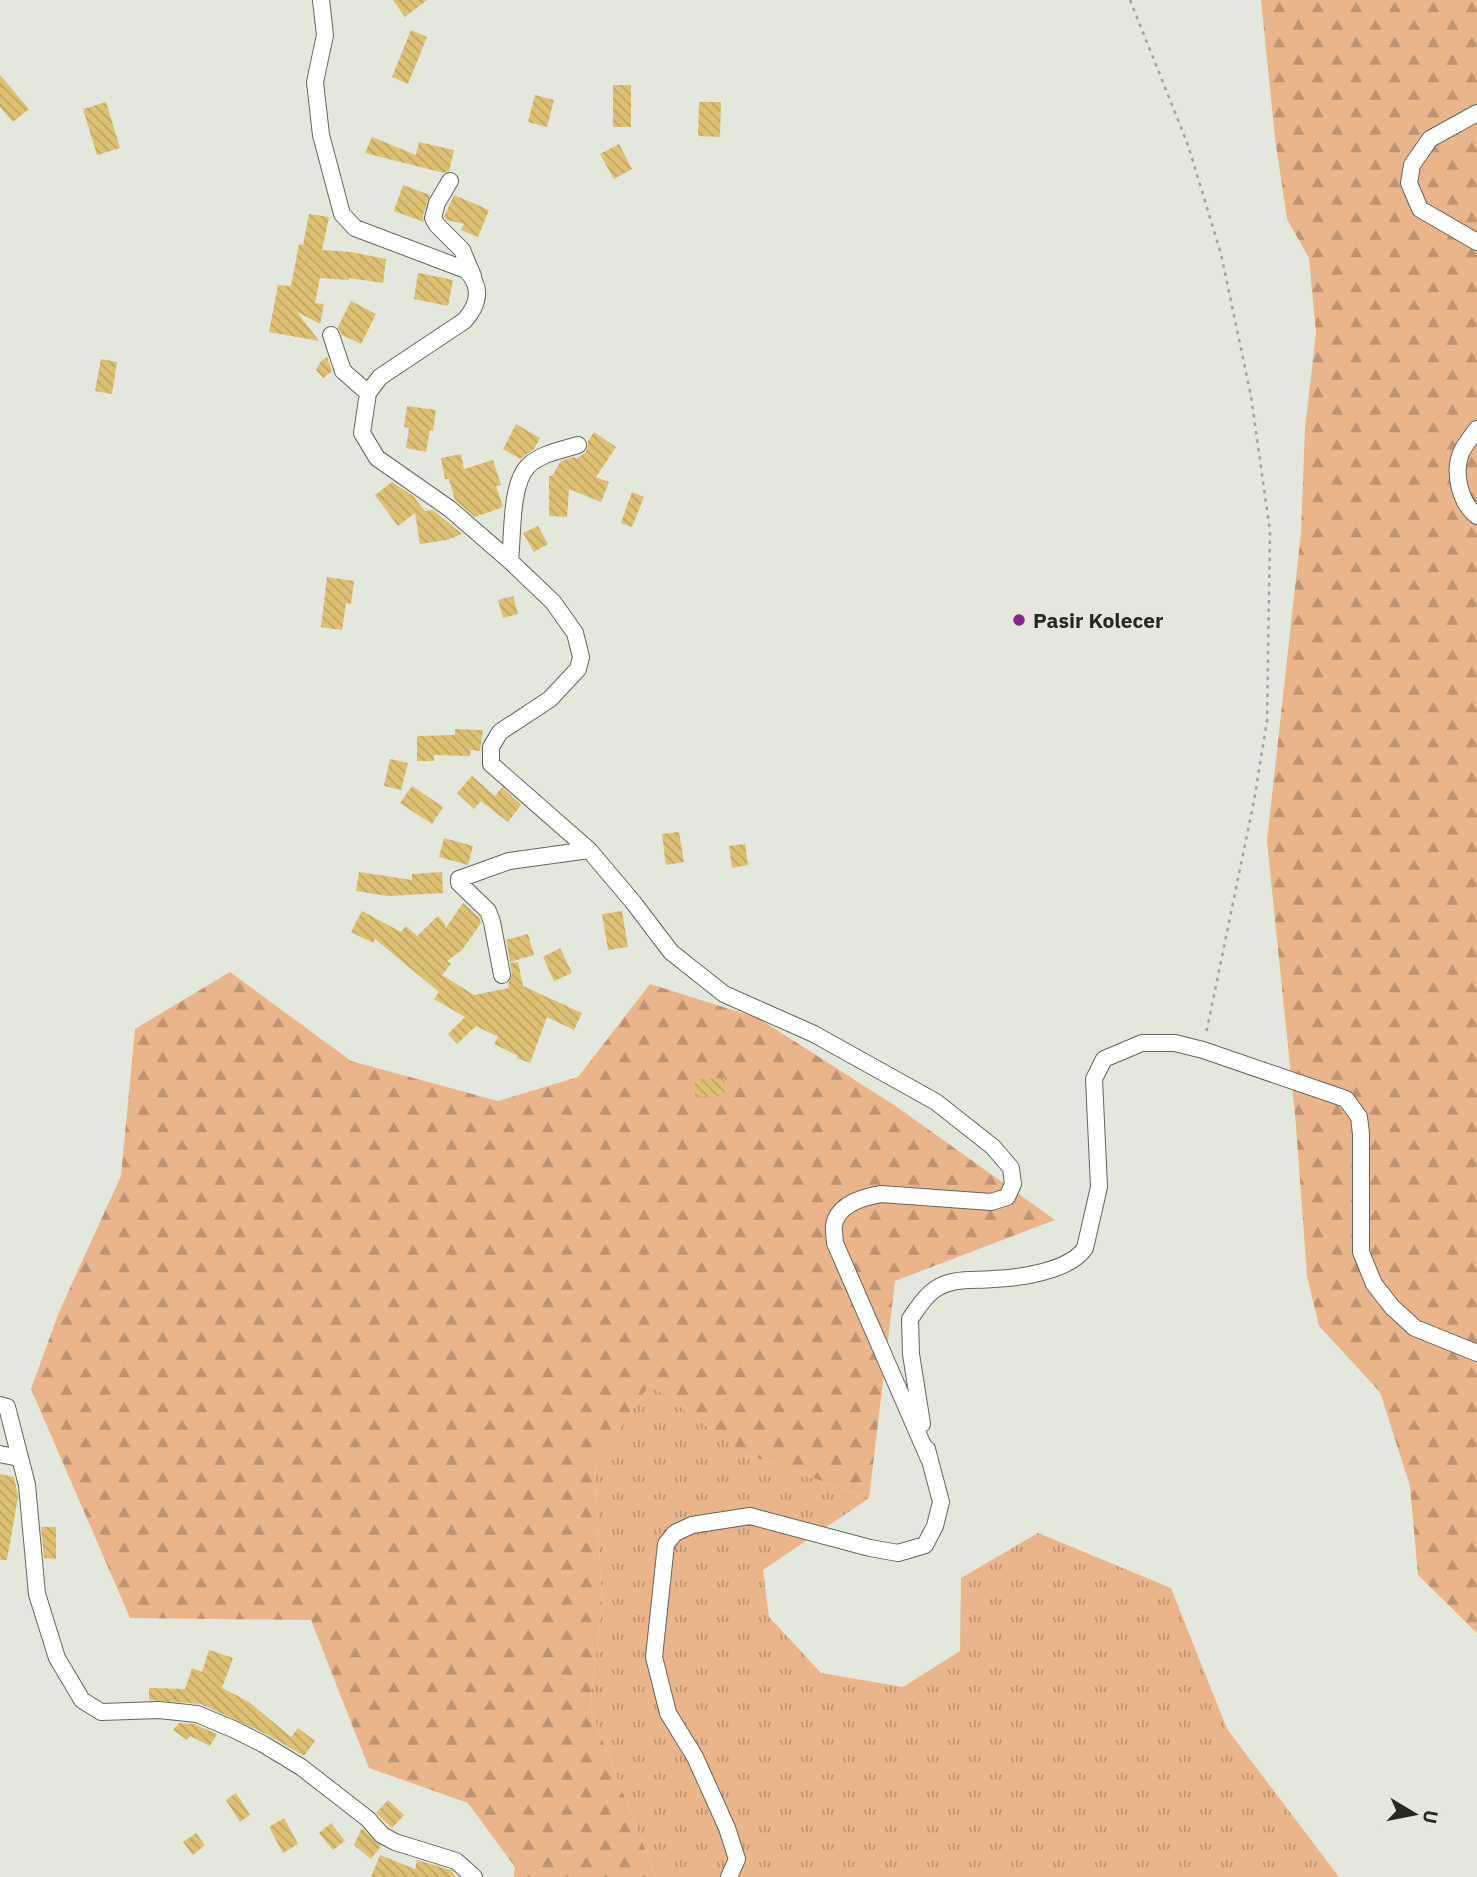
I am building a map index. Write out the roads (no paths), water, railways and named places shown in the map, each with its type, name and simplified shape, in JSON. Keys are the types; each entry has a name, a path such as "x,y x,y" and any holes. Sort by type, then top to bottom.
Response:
{"street":[{"path":"321,0 325,35 316,82 321,135 342,214 355,228 466,271 473,277 478,297 474,310 464,321 380,377 368,393 362,433 377,458 450,509 554,602 575,633 581,657 578,669 550,699 500,732 491,747 491,764 589,850 671,952 724,994 814,1034 936,1102 993,1147 1011,1168 1013,1184 1007,1197 991,1202 881,1194 863,1197 843,1208 834,1224 835,1242 929,1459"},
{"path":"1477,113 1430,139 1412,165 1409,183 1420,209 1477,242"},
{"path":"450,181 437,203 433,218 462,250 477,287"},
{"path":"331,335 343,371 368,393"},
{"path":"1477,429 1461,454 1457,483 1470,510 1477,516"},
{"path":"510,561 518,481 529,465 550,453 578,445"},
{"path":"502,975 488,911 459,883 459,879 509,861 589,850"},
{"path":"729,1877 737,1859 730,1838 695,1758 668,1713 654,1657 666,1544 675,1533 692,1525 750,1516 898,1553 925,1545 935,1525 941,1502 929,1459 911,1354 909,1319 934,1290 948,1283 1017,1277 1064,1265 1080,1255 1085,1248 1100,1187 1094,1079 1104,1059 1142,1043 1175,1044 1203,1050 1346,1099 1360,1117 1361,1252 1374,1284 1392,1307 1415,1328 1477,1353"},
{"path":"0,1405 7,1407 27,1485 37,1594 57,1658 82,1700 101,1712 159,1710 197,1714 233,1730 263,1744 301,1768 368,1819 382,1835 395,1842 456,1861 474,1877"},
{"path":"0,1454 19,1458"}],"place":[{"name":"Pasir Kolecer","path":"1019,620"}]}
